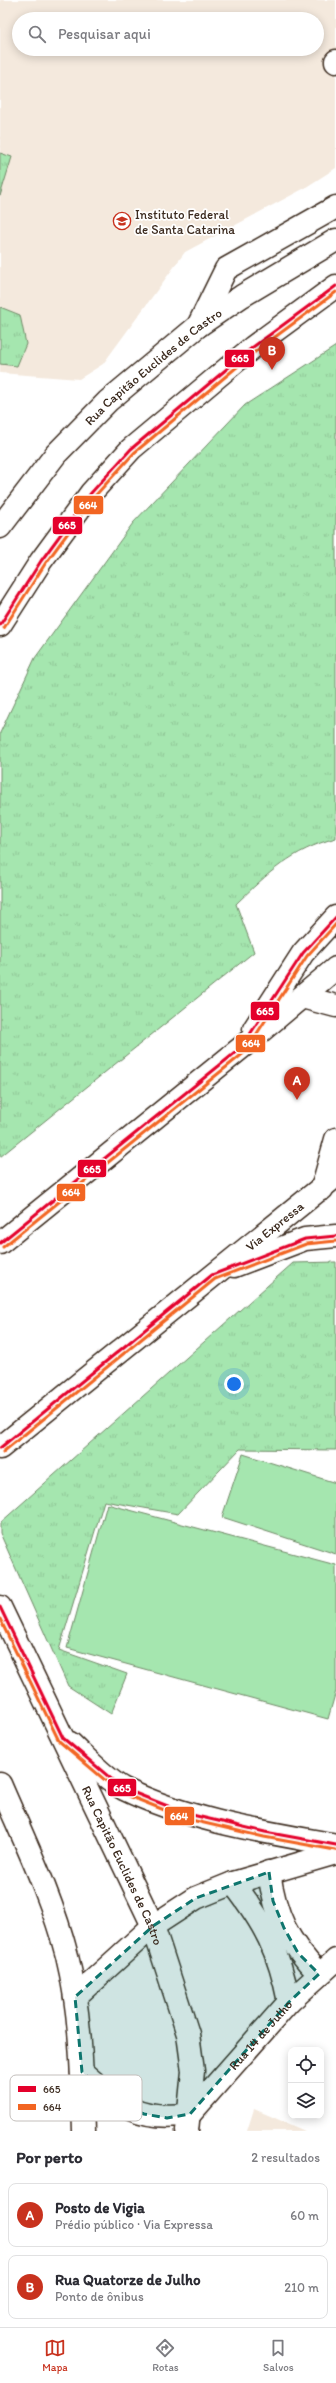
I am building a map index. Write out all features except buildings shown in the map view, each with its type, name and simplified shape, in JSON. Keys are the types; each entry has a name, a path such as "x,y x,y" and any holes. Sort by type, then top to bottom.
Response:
{"main road":[{"path":"198,326 226,269 336,206"},
{"name":"Rua Capitão Euclides de Castro","path":"0,527 56,454 108,402 198,326 242,296 336,240"},
{"path":"0,624 41,561 91,493 131,449 247,352 336,286"},
{"path":"241,1048 303,953 336,917"},
{"path":"0,1243 241,1048 336,968"},
{"path":"302,997 336,1006"},
{"path":"329,1182 336,1139"},
{"name":"Via Expressa","path":"0,1448 212,1275 329,1182"},
{"path":"212,1275 305,1239 336,1236"},
{"name":"Rua Capitão Euclides de Castro","path":"0,1607 153,1926 188,2034 193,2071 189,2123"},
{"path":"63,1738 122,1788 188,1814 265,1832 336,1845"},
{"path":"0,1784 54,1915 66,1956 75,1997 82,2075"},
{"path":"75,1997 153,1926 196,1898 233,1883 336,1853"},
{"path":"269,1872 273,1900 284,1928 298,1953 319,1974"},
{"path":"233,1883 254,1909 271,1938 282,1969 289,2002"},
{"name":"Rua 14 de Julho","path":"189,2123 289,2002 336,1960"},
{"path":"82,2072 85,2075"},
{"path":"142,2112 189,2123"},
{"path":"84,2121 84,2131"}],"highlighted area":[{"path":"269,1872 273,1901 284,1928 298,1953 319,1974 289,2002 190,2114 167,2118 144,2114 118,2103 82,2072 75,1997 153,1926 196,1898"}],"shaded area":[{"name":"Instituto Federal de Santa Catarina","path":"0,0 336,0 336,168 303,189 185,252 103,364 79,379 0,373"},
{"path":"254,2109 305,2131 247,2131"}],"green space":[{"path":"0,153 12,157 0,196"},
{"path":"0,307 20,315 26,344 17,366 0,364"},
{"path":"336,346 336,838 320,843 293,856 259,882 236,904 254,952 0,1157 0,733 35,658 133,523 245,405"},
{"path":"336,1262 336,1450 240,1449 178,1514 104,1501 59,1650 127,1674 111,1714 68,1686 0,1533 0,1523 293,1263"},
{"path":"243,1454 336,1483 336,1554 222,1517"},
{"path":"107,1504 336,1565 336,1691 328,1719 67,1648"}],"transit line":[{"name":"665","path":"0,625 41,561 91,493 131,449 253,347 336,286"},
{"name":"664","path":"4,628 45,564 95,496 134,453 256,351 336,292"},
{"name":"665","path":"0,1243 241,1048 303,953 336,917"},
{"name":"664","path":"3,1247 245,1052 307,956 336,924"},
{"name":"665","path":"0,1448 212,1275 305,1239 336,1236"},
{"name":"664","path":"3,1452 215,1279 306,1244 336,1241"},
{"name":"665","path":"0,1607 63,1738 122,1788 188,1814 265,1832 336,1845"},
{"name":"664","path":"0,1619 59,1741 119,1792 187,1819 264,1837 335,1850"}],"place":[{"name":"Instituto Federal de Santa Catarina","path":"122,221"},
{"name":"Rua Quatorze de Julho","path":"272,370"},
{"name":"Posto de Vigia","path":"297,1100"}]}
